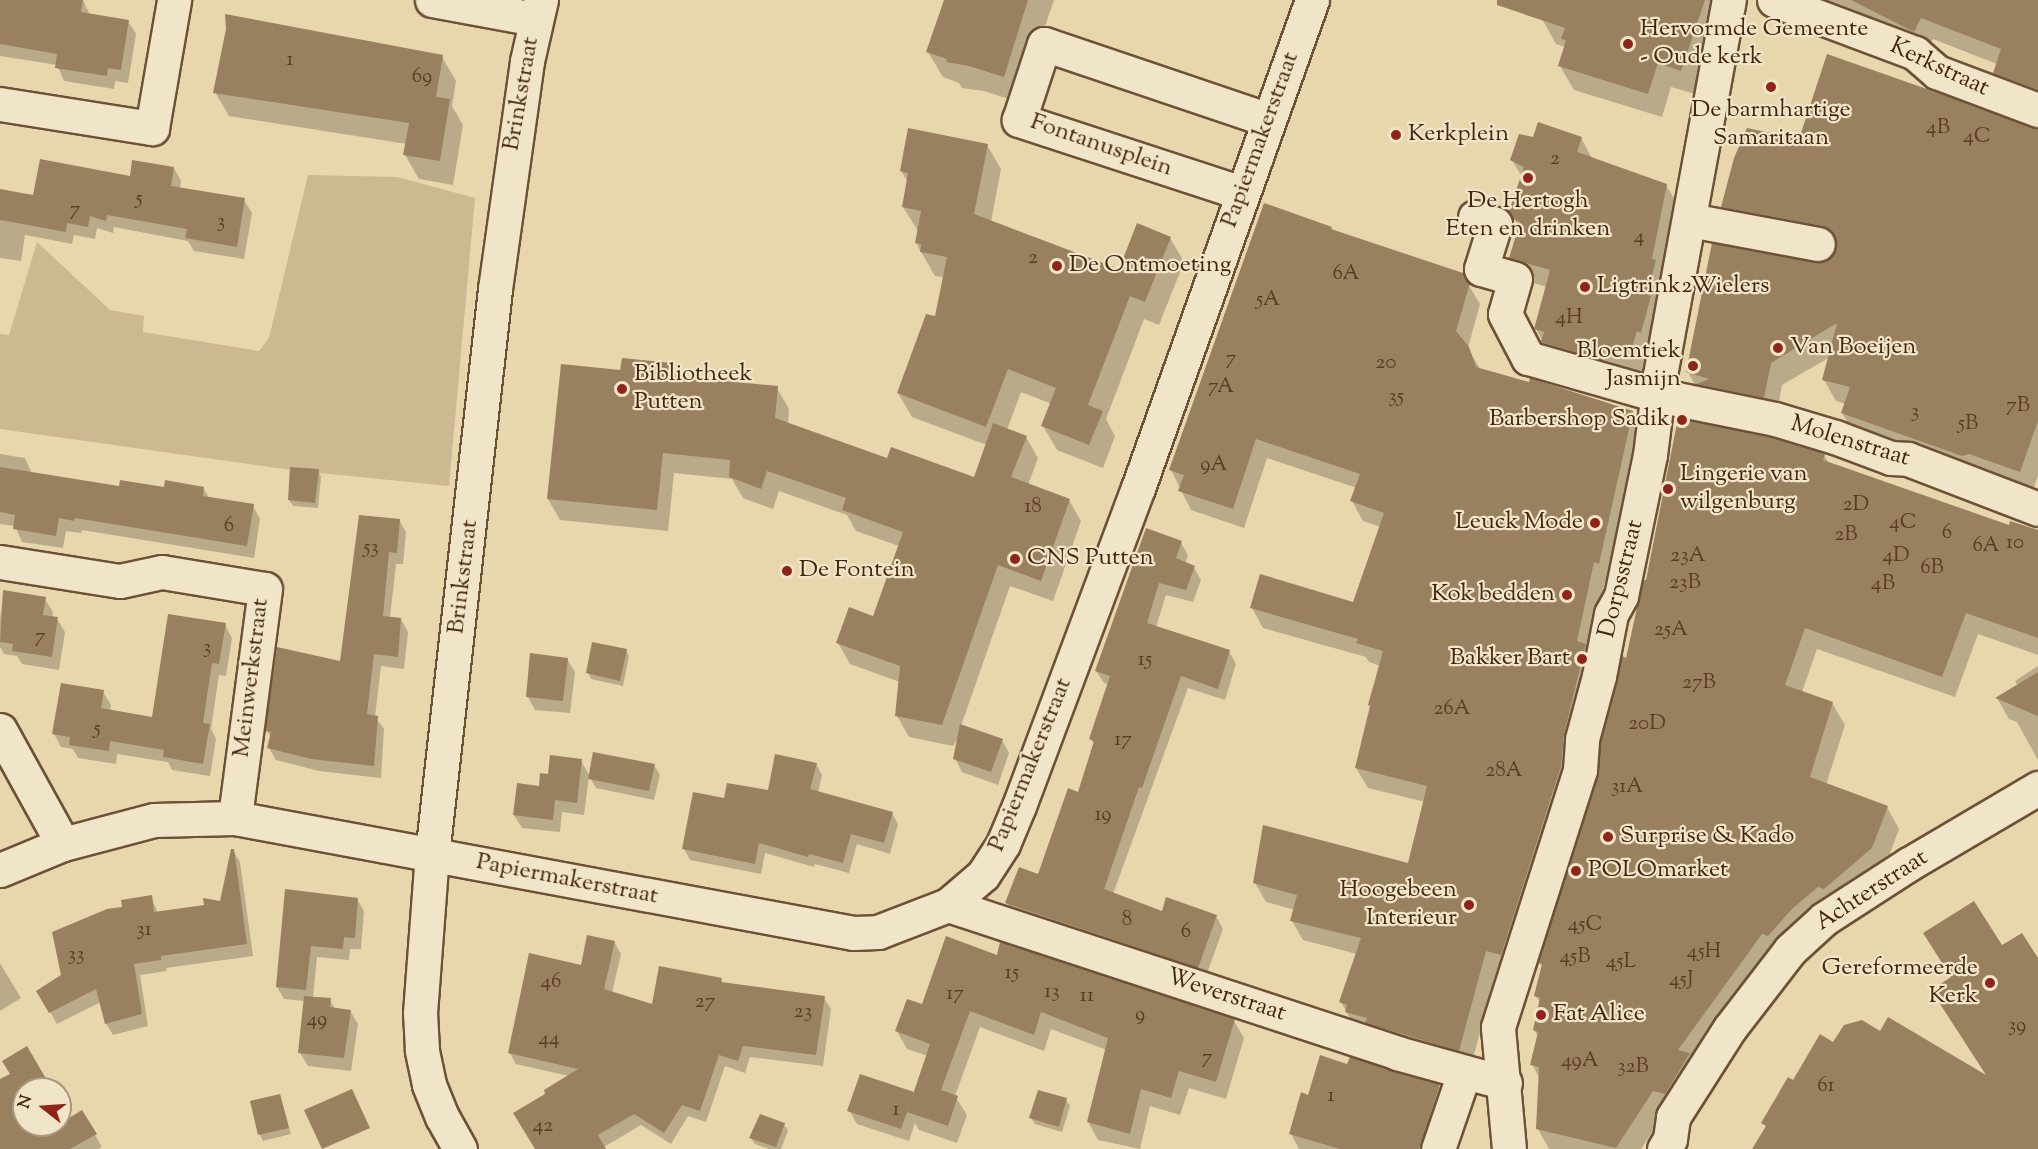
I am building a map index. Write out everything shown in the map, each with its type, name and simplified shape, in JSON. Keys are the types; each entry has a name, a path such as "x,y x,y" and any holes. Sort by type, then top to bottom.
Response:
{"street":[{"path":"0,104 152,128 174,0"},
{"path":"432,0 538,9"},
{"name":"Papiermakerstraat","path":"0,870 63,844 154,820 235,818 853,933 878,932 948,905 983,875 1003,844 1019,806 1137,488 1312,0"},
{"name":"Dorpsstraat","path":"1509,1149 1505,1083 1498,1026 1580,770 1582,739 1599,676 1611,614 1621,596 1650,455 1657,395 1729,0"},
{"name":"Kerkstraat","path":"1774,0 1915,53 1937,72 2038,110"},
{"name":"Brinkstraat","path":"460,1149 442,1117 429,1084 422,1050 420,1013 432,855 497,278 511,164 538,9"},
{"name":"Fontanusplein","path":"1242,193 1019,120 1044,44 1268,120"},
{"path":"1693,206 1818,244"},
{"name":"Molenstraat","path":"1475,218 1495,224 1481,269 1515,279 1504,314 1528,358 1657,395 1775,419 1835,437 1891,458 1908,459 2038,509"},
{"name":"Meinwerkstraat","path":"0,562 120,581 162,572 265,589 235,818"},
{"path":"0,730 63,844"},
{"name":"Achterstraat","path":"1664,1149 1670,1138 1673,1117 1730,1028 1790,950 1824,919 1910,864 2038,788"},
{"name":"Weverstraat","path":"948,905 1464,1073 1505,1083"},
{"path":"1438,1149 1464,1073"}],"shaded area":[{"path":"308,175 397,177 475,198 449,486 291,470 0,429 0,334 9,335 37,242 110,310 144,316 143,332 259,351 269,338"}],"building":[{"path":"0,0 83,0 81,12 129,20 121,70 108,68 107,76 55,68 57,54 0,44"},
{"path":"944,0 1028,0 1004,77 969,66 946,62 947,59 926,52"},
{"name":"Hervormde Gemeente - Oude kerk","path":"1497,0 1705,0 1681,71 1658,63 1648,94 1558,66 1566,40 1561,39 1565,28 1497,5"},
{"path":"1851,0 2038,0 2038,90 1993,73 2001,49 1921,18 1914,32"},
{"path":"225,14 443,55 436,97 450,99 440,161 403,155 409,123 213,93 226,29"},
{"path":"1827,54 2038,128 2038,421 2020,472 1969,454 1962,456 1841,413 1850,387 1822,380 1837,323 1771,363 1764,398 1697,384 1709,379 1686,372 1712,243 1815,262 1824,262 1832,257 1836,248 1835,237 1830,229 1822,226 1721,207 1734,158 1747,128 1799,139"},
{"path":"1538,122 1582,137 1577,152 1667,184 1652,259 1656,260 1647,295 1651,296 1641,333 1637,331 1629,357 1604,350 1602,360 1541,342 1544,332 1534,329 1550,270 1509,258 1520,222 1513,219 1509,211 1524,167 1510,160 1519,134 1533,137"},
{"path":"908,128 988,144 974,214 1119,269 1137,223 1171,237 1145,302 1130,296 1088,405 1103,411 1089,445 1041,426 1056,388 1008,369 986,427 897,393 926,314 935,316 947,257 920,252 921,244 915,243 921,211 902,207 908,173 900,171"},
{"path":"40,159 130,176 132,160 174,167 171,186 245,198 237,247 185,238 187,229 107,215 106,221 90,216 88,227 67,223 66,232 0,220 0,189 33,195"},
{"path":"1264,203 1332,227 1331,229 1463,273 1470,283 1456,331 1469,347 1476,367 1529,382 1530,378 1633,411 1599,564 1594,562 1577,641 1586,644 1564,734 1561,766 1501,955 1486,951 1459,1051 1365,1023 1367,1018 1345,1012 1347,1005 1339,1002 1361,938 1290,921 1297,895 1253,883 1263,825 1408,863 1427,786 1355,768 1370,706 1368,705 1383,651 1356,643 1358,639 1250,608 1260,574 1353,602 1384,513 1350,501 1360,474 1256,439 1233,509 1178,491 1184,475 1169,470"},
{"path":"622,358 672,363 671,376 778,386 775,418 887,458 891,447 974,477 993,423 1027,436 1011,477 1070,499 1041,581 998,565 942,725 895,716 900,666 836,643 849,607 873,616 903,532 842,510 846,498 767,471 761,489 729,477 730,460 663,453 657,510 547,499 561,364 620,370"},
{"path":"1678,418 1770,437 1825,454 1823,460 2009,525 2010,521 2038,530 2038,638 1966,613 1942,677 1805,628 1785,685 1833,702 1810,777 1888,806 1872,848 1824,889 1818,887 1792,909 1768,936 1762,934 1678,1050 1690,1053 1665,1094 1653,1091 1616,1148 1536,1129 1539,1067 1530,1065 1538,1032 1533,1030 1540,998 1534,996 1542,964 1538,963 1598,775 1601,742 1622,656 1626,658 1643,580 1646,580"},
{"path":"0,467 119,486 120,480 164,487 165,480 204,487 203,496 254,504 247,546 75,518 74,521 59,518 56,536 13,529 15,515 0,512"},
{"path":"290,467 319,469 315,503 288,500"},
{"path":"359,515 400,519 397,553 389,552 383,616 401,618 398,657 374,654 367,714 378,716 374,766 311,759 267,748 271,732 265,731 277,647 340,661"},
{"path":"1146,528 1182,541 1176,558 1195,566 1186,590 1159,583 1147,623 1230,650 1218,689 1181,676 1104,889 1162,911 1166,897 1217,915 1198,968 1005,903 1019,867 1038,874 1068,788 1078,792 1094,741 1089,739 1110,676 1095,671"},
{"path":"3,590 46,597 43,615 58,617 52,657 12,651 13,644 0,642"},
{"path":"168,614 226,623 219,664 212,663 203,723 210,724 203,764 163,757 164,750 110,741 109,751 69,745 70,737 52,734 61,683 104,690 101,708 152,717"},
{"path":"592,642 627,649 620,681 586,673"},
{"path":"530,653 568,658 563,701 526,697"},
{"path":"2038,672 2038,716 1995,698"},
{"path":"960,724 1003,739 991,772 953,759"},
{"path":"593,752 655,764 649,791 588,779"},
{"path":"775,754 817,763 810,789 893,812 884,843 851,834 843,863 809,854 808,857 759,843 755,864 682,849 693,792 724,798 727,783 768,790"},
{"path":"550,755 582,759 577,803 555,800 553,820 513,815 517,783 539,786 540,773 548,774"},
{"path":"231,849 234,849 247,944 161,956 161,960 134,964 142,1014 105,1024 96,989 49,1013 36,991 61,975 52,932 107,909 122,907 121,900 152,895 154,912 204,905 203,898 220,901"},
{"path":"285,889 358,898 355,938 344,937 343,949 311,946 306,990 276,987"},
{"path":"1974,901 2002,945 2022,933 2038,958 2038,1149 1752,1149 1766,1126 1761,1123 1788,1077 1793,1080 1820,1034 1833,1042 1844,1025 1862,1020 1880,1031 1888,1017 1986,1075 1931,990 1951,977 1923,933"},
{"path":"587,935 615,941 604,989 652,1004 659,966 722,978 721,982 825,996 816,1055 743,1046 738,1061 719,1055 700,1111 682,1105 664,1133 634,1114 598,1135 606,1149 535,1149 513,1113 545,1094 544,1090 578,1069 508,1053 529,953 581,965"},
{"path":"946,936 997,955 1000,942 1235,1019 1216,1082 1179,1071 1171,1098 1141,1089 1130,1134 1087,1122 1108,1038 1041,1012 1034,1035 970,1011 941,1090 958,1096 948,1126 907,1112 930,1044 895,1031 907,999 922,1004"},
{"path":"304,996 331,998 330,1007 351,1010 344,1058 298,1053"},
{"path":"27,1046 45,1077 12,1077 12,1137 72,1137 72,1116 82,1110 97,1134 70,1149 0,1149 0,1079 10,1074 2,1061"},
{"path":"1320,1055 1347,1064 1350,1057 1440,1084 1419,1149 1340,1149 1289,1134 1301,1092 1308,1095"},
{"path":"860,1074 914,1092 901,1129 847,1111"},
{"path":"352,1089 370,1128 322,1149 304,1110"},
{"path":"1038,1090 1067,1098 1059,1127 1029,1118"},
{"path":"280,1094 289,1128 258,1135 250,1101"},
{"path":"760,1114 785,1123 776,1147 749,1138"}],"place":[{"name":"Hervormde Gemeente - Oude kerk","path":"1628,44"},
{"name":"De barmhartige Samaritaan","path":"1771,87"},
{"name":"Kerkplein","path":"1396,135"},
{"name":"De Hertogh Eten en drinken","path":"1528,178"},
{"name":"De Ontmoeting","path":"1057,266"},
{"name":"Ligtrink2Wielers","path":"1585,287"},
{"name":"Van Boeijen","path":"1778,348"},
{"name":"Bloemtiek Jasmijn","path":"1693,366"},
{"name":"Bibliotheek Putten","path":"622,389"},
{"name":"Barbershop Sadik","path":"1682,420"},
{"name":"Lingerie van wilgenburg","path":"1668,489"},
{"name":"Leuck Mode","path":"1595,523"},
{"name":"CNS Putten","path":"1015,559"},
{"name":"De Fontein","path":"787,571"},
{"name":"Kok bedden","path":"1567,595"},
{"name":"Bakker Bart","path":"1582,659"},
{"name":"Surprise & Kado","path":"1608,837"},
{"name":"POLOmarket","path":"1576,871"},
{"name":"Hoogebeen Interieur","path":"1469,905"},
{"name":"Gereformeerde Kerk","path":"1990,983"},
{"name":"Fat Alice","path":"1541,1015"}]}
